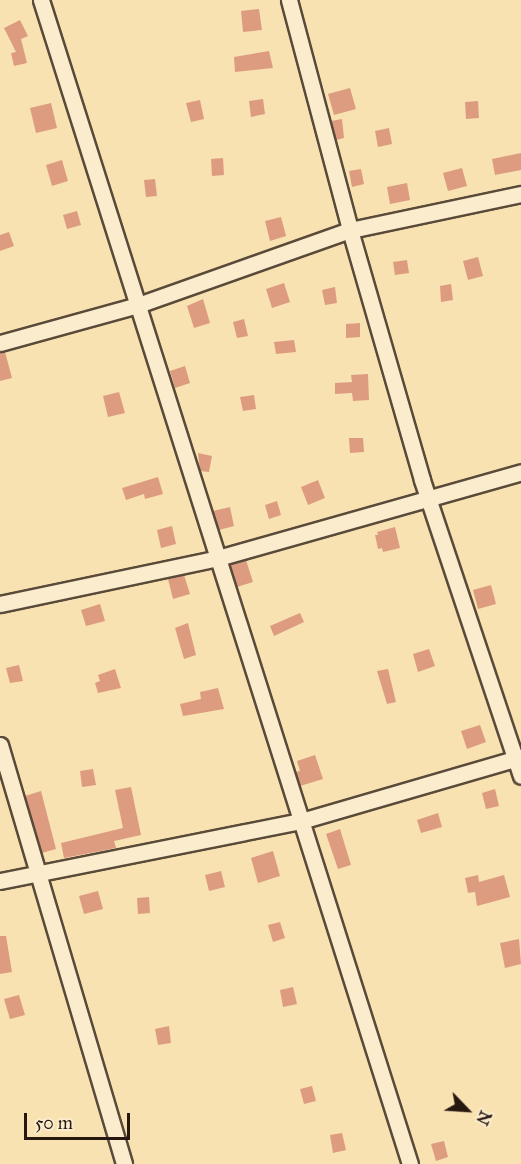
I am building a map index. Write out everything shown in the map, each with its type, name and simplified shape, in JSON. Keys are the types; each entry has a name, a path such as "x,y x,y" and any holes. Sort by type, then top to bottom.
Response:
{"street":[{"path":"41,0 410,1164"},
{"path":"289,0 350,230 428,497 518,758 521,776"},
{"path":"0,343 138,305 350,230 521,194"},
{"path":"0,604 218,558 521,472"},
{"path":"0,745 124,1164"},
{"path":"0,881 301,820 518,758"}],"building":[{"path":"259,9 262,30 243,32 241,11"},
{"path":"20,20 28,36 21,39 27,63 14,66 11,53 16,52 4,28"},
{"path":"269,51 273,68 235,72 234,57"},
{"path":"350,88 356,109 334,115 328,94"},
{"path":"263,99 265,114 251,117 249,101"},
{"path":"200,100 204,119 191,122 186,103"},
{"path":"478,101 479,118 466,119 465,102"},
{"path":"51,103 57,128 36,133 30,108"},
{"path":"342,119 344,138 336,140 331,121"},
{"path":"389,128 392,144 378,147 375,131"},
{"path":"521,153 521,170 495,175 492,159"},
{"path":"223,158 224,175 212,176 211,159"},
{"path":"62,160 68,181 52,186 46,165"},
{"path":"462,168 467,186 448,191 443,173"},
{"path":"361,169 364,184 352,187 349,171"},
{"path":"155,179 157,196 146,197 144,180"},
{"path":"407,183 410,200 390,204 387,187"},
{"path":"77,211 81,225 67,229 63,215"},
{"path":"281,217 286,236 270,241 265,221"},
{"path":"9,232 14,246 0,251 0,235"},
{"path":"478,257 483,276 468,280 463,261"},
{"path":"407,260 409,273 395,275 393,262"},
{"path":"284,283 290,302 272,308 266,289"},
{"path":"451,284 453,300 441,302 440,286"},
{"path":"335,287 337,303 325,305 322,290"},
{"path":"203,299 210,323 194,328 187,306"},
{"path":"244,319 248,336 237,338 233,322"},
{"path":"360,323 360,337 346,338 346,324"},
{"path":"294,340 296,352 276,354 274,342"},
{"path":"0,352 5,352 12,378 0,381"},
{"path":"185,366 190,383 175,388 170,371"},
{"path":"368,374 369,400 353,401 352,393 335,394 335,383 352,382 351,375"},
{"path":"119,392 125,413 108,417 103,396"},
{"path":"254,395 256,409 243,411 240,397"},
{"path":"349,438 363,438 364,452 350,453"},
{"path":"198,453 212,456 209,472 200,471"},
{"path":"158,477 163,494 145,499 144,494 126,500 122,488"},
{"path":"318,480 325,498 308,505 301,487"},
{"path":"277,501 281,515 269,519 265,505"},
{"path":"230,507 234,526 219,530 213,511"},
{"path":"172,526 176,544 161,548 157,530"},
{"path":"395,527 400,548 383,552 382,548 378,549 375,535 378,535 377,532"},
{"path":"246,560 253,582 237,587 230,565"},
{"path":"184,575 190,594 173,599 168,579"},
{"path":"491,585 496,604 478,609 473,590"},
{"path":"100,604 105,621 86,626 81,610"},
{"path":"300,613 304,622 274,636 270,626"},
{"path":"188,623 196,655 184,659 175,628"},
{"path":"429,649 435,666 418,672 413,654"},
{"path":"19,665 23,681 10,683 6,668"},
{"path":"115,669 121,688 98,693 95,683 100,681 98,675"},
{"path":"388,669 396,702 387,704 377,671"},
{"path":"218,688 224,709 183,716 180,704 201,699 200,692"},
{"path":"480,725 486,742 467,749 461,731"},
{"path":"315,755 323,779 300,786 296,772 300,771 297,761"},
{"path":"93,769 96,785 82,787 80,771"},
{"path":"131,787 141,835 114,841 116,848 64,858 61,843 123,828 115,790"},
{"path":"495,789 499,806 486,809 482,793"},
{"path":"41,791 56,849 42,853 25,796"},
{"path":"438,813 442,827 421,833 417,820"},
{"path":"340,829 351,865 338,869 326,834"},
{"path":"273,851 280,876 258,883 251,858"},
{"path":"221,871 225,887 209,891 205,875"},
{"path":"478,875 479,882 504,875 510,897 477,906 475,892 468,893 465,878"},
{"path":"98,891 103,909 84,914 79,896"},
{"path":"149,897 150,913 138,914 137,898"},
{"path":"280,922 285,938 273,942 268,925"},
{"path":"0,936 6,936 12,972 0,974"},
{"path":"519,939 521,964 505,968 500,943"},
{"path":"293,987 297,1004 283,1007 280,990"},
{"path":"19,995 25,1015 10,1019 4,999"},
{"path":"169,1026 171,1043 158,1045 155,1029"},
{"path":"312,1086 316,1101 304,1104 300,1089"},
{"path":"342,1133 346,1150 333,1153 330,1135"},
{"path":"444,1141 448,1157 436,1161 431,1144"}]}
